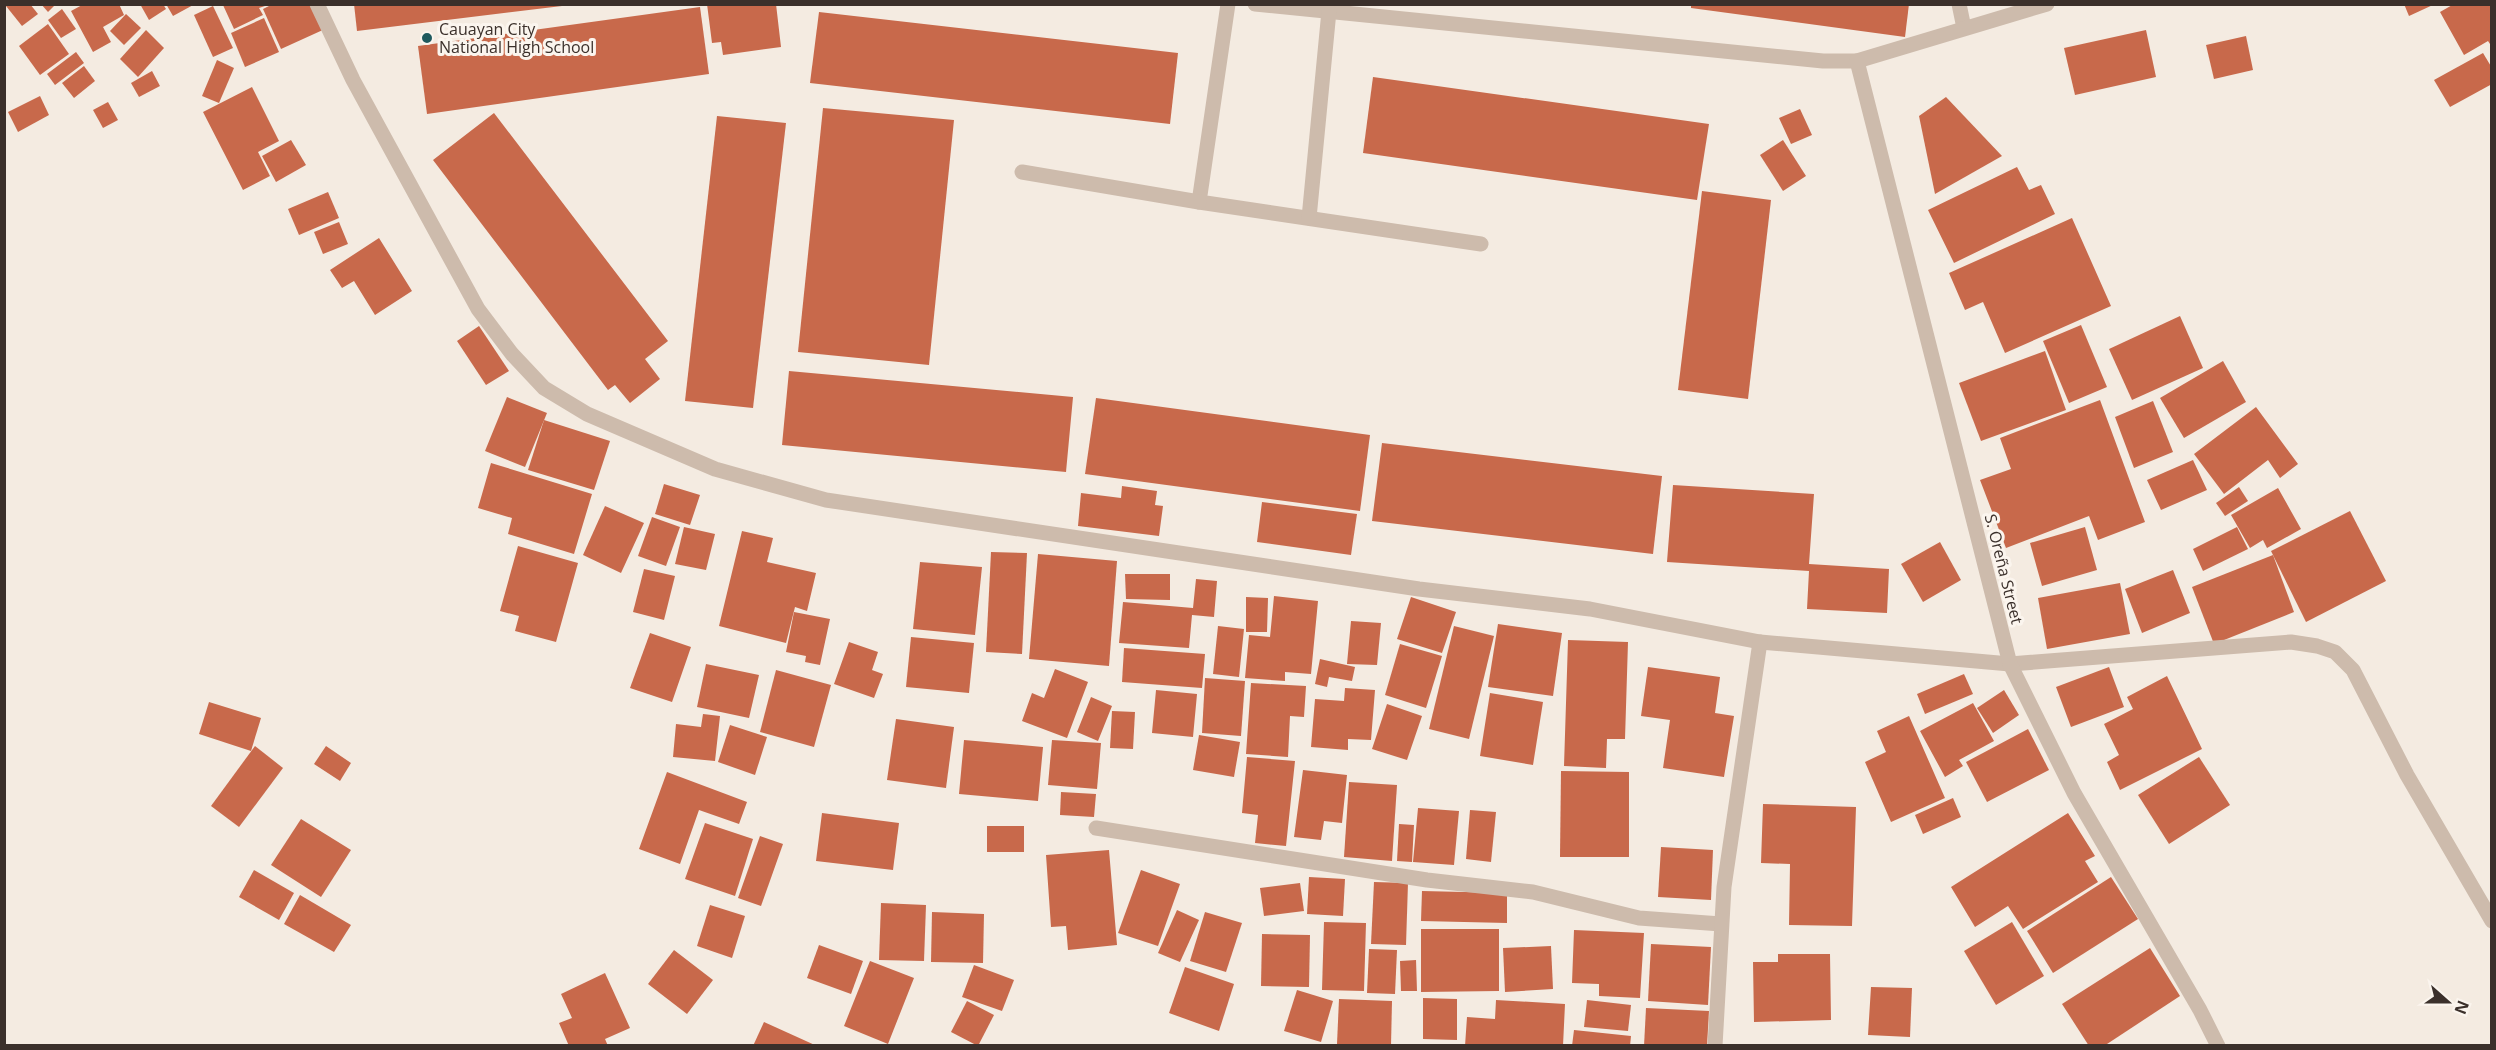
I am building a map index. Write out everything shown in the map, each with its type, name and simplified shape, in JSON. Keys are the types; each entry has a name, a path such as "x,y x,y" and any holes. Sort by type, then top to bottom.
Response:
{"street":[{"path":"317,4 353,80 478,309 512,354 544,388 587,414 715,469 826,500 1419,589 1590,609 1760,642 2010,664 2291,642 2317,646 2335,652 2353,670 2407,775 2492,921"},
{"path":"1199,202 1228,4"},
{"path":"1255,4 1822,61 1857,61 2047,4"},
{"path":"1959,4 1964,28"},
{"path":"1309,218 1329,11"},
{"name":"S. Oreña Street","path":"1857,61 2010,664 2074,792 2200,1010 2218,1046"},
{"path":"1022,172 1199,202 1481,244"},
{"path":"1715,1046 1724,887 1760,642"},
{"path":"1096,828 1427,880 1533,892 1639,918 1721,924"}],"building":[{"path":"8,4 30,4 38,14 22,26 6,6"},
{"path":"41,4 56,4 48,12"},
{"path":"84,4 119,4 124,15 103,27 111,42 93,52 71,11"},
{"path":"140,4 163,4 166,9 149,20"},
{"path":"166,4 195,4 173,16"},
{"path":"273,4 313,4 325,29 281,49 263,9"},
{"path":"354,4 562,4 562,6 357,31"},
{"path":"707,4 776,4 781,47 723,55 721,42 712,43"},
{"path":"1691,4 1909,4 1905,37 1691,8"},
{"path":"2404,4 2435,4 2409,16"},
{"path":"2454,4 2492,4 2492,47 2488,41 2464,55 2440,12"},
{"path":"223,5 268,5 259,8 263,15 234,29"},
{"path":"213,6 233,48 213,57 194,15"},
{"path":"700,7 709,74 427,114 418,46"},
{"path":"62,9 76,29 61,38 48,20"},
{"path":"819,12 1178,53 1170,124 810,83"},
{"path":"126,14 141,28 124,45 110,31"},
{"path":"264,18 279,52 245,67 231,33"},
{"path":"48,24 69,54 40,75 19,46"},
{"path":"146,30 164,48 138,77 120,59"},
{"path":"2146,30 2156,77 2075,95 2064,48"},
{"path":"2246,36 2253,70 2214,79 2206,45"},
{"path":"76,52 84,63 55,85 47,74"},
{"path":"2483,53 2492,68 2492,84 2450,107 2434,80"},
{"path":"217,60 234,68 219,103 202,96"},
{"path":"84,66 95,81 74,98 62,83"},
{"path":"152,71 160,86 139,97 131,83"},
{"path":"1373,77 1709,124 1697,200 1363,153"},
{"path":"252,87 279,141 258,152 270,176 243,190 203,112"},
{"path":"40,96 49,115 18,132 8,112"},
{"path":"1946,97 2002,156 1935,194 1919,116"},
{"path":"108,102 118,120 103,128 93,110"},
{"path":"823,108 954,120 929,365 798,352"},
{"path":"1800,109 1812,135 1791,144 1779,118"},
{"path":"494,113 668,341 645,359 660,379 630,403 615,385 608,390 433,160"},
{"path":"717,116 786,123 753,408 685,401"},
{"path":"291,140 306,165 276,182 262,156"},
{"path":"1783,140 1806,176 1783,191 1760,155"},
{"path":"2017,167 2029,190 2041,185 2055,214 1954,263 1928,210"},
{"path":"1702,191 1771,200 1748,399 1678,390"},
{"path":"328,192 339,218 299,235 288,209"},
{"path":"2072,218 2111,306 2005,353 1983,302 1965,310 1949,273"},
{"path":"339,222 348,244 323,254 314,232"},
{"path":"379,238 412,291 375,315 354,281 342,288 330,270"},
{"path":"2180,316 2203,368 2132,400 2109,349"},
{"path":"2081,325 2107,387 2069,403 2043,341"},
{"path":"479,326 509,371 486,385 457,341"},
{"path":"2045,351 2066,410 1981,441 1959,383"},
{"path":"2223,361 2246,402 2184,438 2160,398"},
{"path":"789,371 1073,397 1066,472 782,445"},
{"path":"507,397 547,413 525,467 485,451"},
{"path":"1096,398 1370,435 1360,511 1085,474"},
{"path":"2100,400 2145,522 2098,540 2089,516 2006,548 1980,480 2011,469 2000,438"},
{"path":"2153,401 2173,452 2134,468 2115,417"},
{"path":"2256,407 2298,464 2280,478 2268,460 2224,494 2194,454"},
{"path":"544,420 610,441 594,490 528,470"},
{"path":"1382,443 1662,476 1653,554 1372,521"},
{"path":"2193,460 2207,490 2161,510 2147,480"},
{"path":"491,463 592,494 574,554 508,534 512,518 478,508"},
{"path":"664,484 700,495 690,525 655,514"},
{"path":"1673,485 1814,494 1809,564 1889,569 1887,613 1807,609 1809,571 1667,562"},
{"path":"1122,486 1157,491 1155,505 1163,506 1159,536 1078,526 1081,493 1121,498"},
{"path":"2239,487 2248,501 2225,516 2216,503"},
{"path":"2278,488 2301,529 2267,548 2263,540 2250,548 2231,515"},
{"path":"1262,502 1357,514 1351,555 1257,542"},
{"path":"605,506 644,523 621,573 583,555"},
{"path":"2350,511 2386,581 2306,622 2271,551"},
{"path":"652,517 680,527 666,566 638,556"},
{"path":"684,527 715,534 706,570 675,564"},
{"path":"2085,527 2097,570 2042,586 2030,543"},
{"path":"2237,527 2248,549 2203,571 2193,549"},
{"path":"742,531 773,538 767,562 816,573 807,611 795,607 786,643 719,626"},
{"path":"1940,542 1961,580 1923,602 1901,564"},
{"path":"518,546 578,563 556,642 515,631 519,616 500,611"},
{"path":"991,552 1027,553 1022,654 986,652"},
{"path":"1038,554 1117,561 1109,666 1029,659"},
{"path":"2273,555 2294,612 2214,644 2192,587"},
{"path":"920,562 982,567 975,635 913,629"},
{"path":"644,569 675,576 664,620 633,612"},
{"path":"2173,570 2190,613 2142,633 2125,589"},
{"path":"1125,574 1170,574 1170,600 1126,599"},
{"path":"1196,579 1217,581 1214,617 1192,615 1189,648 1119,643 1123,602 1193,608"},
{"path":"2120,583 2130,634 2047,649 2038,598"},
{"path":"1274,596 1318,601 1311,674 1285,672 1285,681 1245,678 1249,635 1270,637"},
{"path":"1246,597 1268,598 1267,632 1246,632"},
{"path":"1411,597 1456,612 1442,653 1397,639"},
{"path":"794,612 830,619 820,665 805,662 806,656 786,652"},
{"path":"1351,621 1381,623 1377,665 1347,664"},
{"path":"1498,624 1562,633 1553,696 1488,687"},
{"path":"1218,626 1244,629 1239,677 1213,674"},
{"path":"1454,626 1494,636 1469,739 1429,729"},
{"path":"650,633 691,647 672,702 630,688"},
{"path":"911,637 974,643 969,693 906,687"},
{"path":"1568,640 1628,642 1625,739 1607,739 1606,768 1564,766"},
{"path":"849,642 878,652 872,670 883,674 874,698 834,684"},
{"path":"1400,644 1442,656 1426,708 1385,695"},
{"path":"1124,648 1205,654 1202,688 1122,682"},
{"path":"1320,659 1355,667 1352,681 1329,677 1327,687 1315,684"},
{"path":"706,664 759,675 749,718 697,707"},
{"path":"1648,667 1720,677 1715,713 1734,716 1724,777 1663,768 1670,720 1641,716"},
{"path":"2109,667 2124,707 2071,727 2056,687"},
{"path":"1055,669 1088,682 1067,738 1022,721 1032,693 1044,698"},
{"path":"776,670 831,685 814,747 760,732"},
{"path":"1964,674 1973,694 1925,714 1917,694"},
{"path":"2167,676 2202,749 2120,790 2107,762 2119,755 2104,724 2133,709 2127,697"},
{"path":"1205,678 1245,681 1241,736 1202,733"},
{"path":"1251,683 1306,686 1304,717 1290,716 1288,757 1246,754"},
{"path":"1345,688 1375,690 1371,740 1348,739 1348,750 1311,747 1315,699 1344,701"},
{"path":"1156,690 1197,694 1193,737 1152,733"},
{"path":"2004,690 2019,715 1993,733 1977,708"},
{"path":"1490,693 1543,702 1533,765 1480,756"},
{"path":"1091,697 1112,706 1098,741 1077,732"},
{"path":"209,702 261,718 251,751 199,734"},
{"path":"1973,703 1994,741 1959,760 1963,766 1945,777 1920,731"},
{"path":"1387,704 1422,716 1407,760 1372,749"},
{"path":"1112,711 1135,712 1133,749 1110,748"},
{"path":"703,714 720,716 715,761 673,757 676,724 701,727"},
{"path":"1909,716 1945,798 1891,822 1865,762 1886,752 1877,731"},
{"path":"896,719 954,727 946,788 887,780"},
{"path":"730,725 767,737 755,775 718,762"},
{"path":"2028,729 2049,770 1987,802 1966,762"},
{"path":"1199,735 1240,742 1234,777 1193,770"},
{"path":"964,740 1043,747 1038,801 959,794"},
{"path":"1052,740 1101,743 1097,789 1048,785"},
{"path":"255,746 283,768 239,827 211,806"},
{"path":"326,746 351,763 340,781 314,764"},
{"path":"1247,757 1295,761 1286,846 1255,843 1258,815 1242,813"},
{"path":"2199,757 2230,805 2169,844 2138,795"},
{"path":"1303,770 1347,775 1342,823 1324,821 1321,840 1294,837"},
{"path":"1561,771 1629,772 1629,857 1560,857"},
{"path":"667,772 747,802 739,824 699,810 680,864 639,849"},
{"path":"1349,782 1397,785 1392,861 1344,857"},
{"path":"1061,792 1096,794 1094,817 1060,815"},
{"path":"1953,798 1961,817 1923,834 1915,815"},
{"path":"1763,804 1856,807 1852,926 1789,925 1790,864 1761,863"},
{"path":"1418,808 1459,811 1454,865 1413,862"},
{"path":"1470,810 1496,812 1491,862 1466,859"},
{"path":"822,813 899,823 893,870 816,861"},
{"path":"2068,813 2095,856 2085,861 2098,882 2023,929 2008,906 1975,927 1951,887"},
{"path":"301,819 351,850 321,897 271,865"},
{"path":"705,823 753,839 735,896 685,879"},
{"path":"1399,824 1414,825 1412,862 1397,861"},
{"path":"987,826 1024,826 1024,852 987,852"},
{"path":"760,836 783,844 761,906 738,898"},
{"path":"1661,847 1713,850 1711,900 1658,897"},
{"path":"1109,850 1117,945 1068,950 1066,926 1051,927 1046,855"},
{"path":"254,870 294,893 279,920 239,897"},
{"path":"1141,870 1180,884 1158,946 1118,933"},
{"path":"1309,877 1345,879 1343,916 1307,914"},
{"path":"2111,877 2138,919 2053,973 2027,931"},
{"path":"1374,882 1408,883 1406,945 1371,944"},
{"path":"1300,883 1304,911 1264,916 1260,888"},
{"path":"1422,891 1507,893 1507,923 1421,921"},
{"path":"300,895 351,925 334,952 284,924"},
{"path":"881,903 926,905 924,961 879,960"},
{"path":"710,905 745,916 732,958 697,946"},
{"path":"1177,910 1199,920 1180,962 1158,953"},
{"path":"932,912 984,914 983,963 931,962"},
{"path":"1205,912 1242,923 1226,972 1190,961"},
{"path":"1324,922 1366,923 1364,991 1322,990"},
{"path":"2012,922 2044,976 1996,1005 1964,951"},
{"path":"1421,929 1499,929 1499,991 1421,992"},
{"path":"1574,930 1644,933 1640,998 1599,996 1599,984 1572,983"},
{"path":"1262,934 1310,935 1309,987 1261,986"},
{"path":"1651,944 1711,947 1708,1005 1648,1001"},
{"path":"819,945 863,961 851,994 807,978"},
{"path":"1551,946 1553,989 1505,992 1503,948"},
{"path":"2150,948 2180,996 2104,1046 2089,1046 2062,1004"},
{"path":"1369,949 1397,950 1395,994 1367,993"},
{"path":"674,950 713,980 687,1014 648,984"},
{"path":"1778,954 1830,954 1831,1020 1754,1022 1753,962 1778,962"},
{"path":"1416,960 1417,991 1401,991 1400,961"},
{"path":"870,961 914,978 888,1044 844,1026"},
{"path":"974,965 1014,980 1002,1011 962,997"},
{"path":"1185,967 1234,984 1219,1031 1169,1013"},
{"path":"605,973 630,1028 605,1039 608,1046 569,1046 559,1023 572,1018 561,994"},
{"path":"1871,987 1912,988 1910,1037 1868,1035"},
{"path":"1297,990 1333,1001 1321,1042 1284,1031"},
{"path":"1423,998 1457,999 1457,1040 1423,1039"},
{"path":"1339,999 1392,1001 1391,1046 1337,1044"},
{"path":"1496,1000 1565,1004 1563,1046 1465,1046 1467,1017 1495,1019"},
{"path":"1587,1000 1631,1005 1628,1031 1584,1027"},
{"path":"967,1001 994,1015 978,1046 951,1032"},
{"path":"1646,1008 1709,1011 1707,1046 1644,1046"},
{"path":"764,1022 817,1046 753,1046"},
{"path":"1574,1030 1631,1036 1630,1046 1572,1046"}],"place":[{"name":"Cauayan City National High School","path":"427,38"}]}
